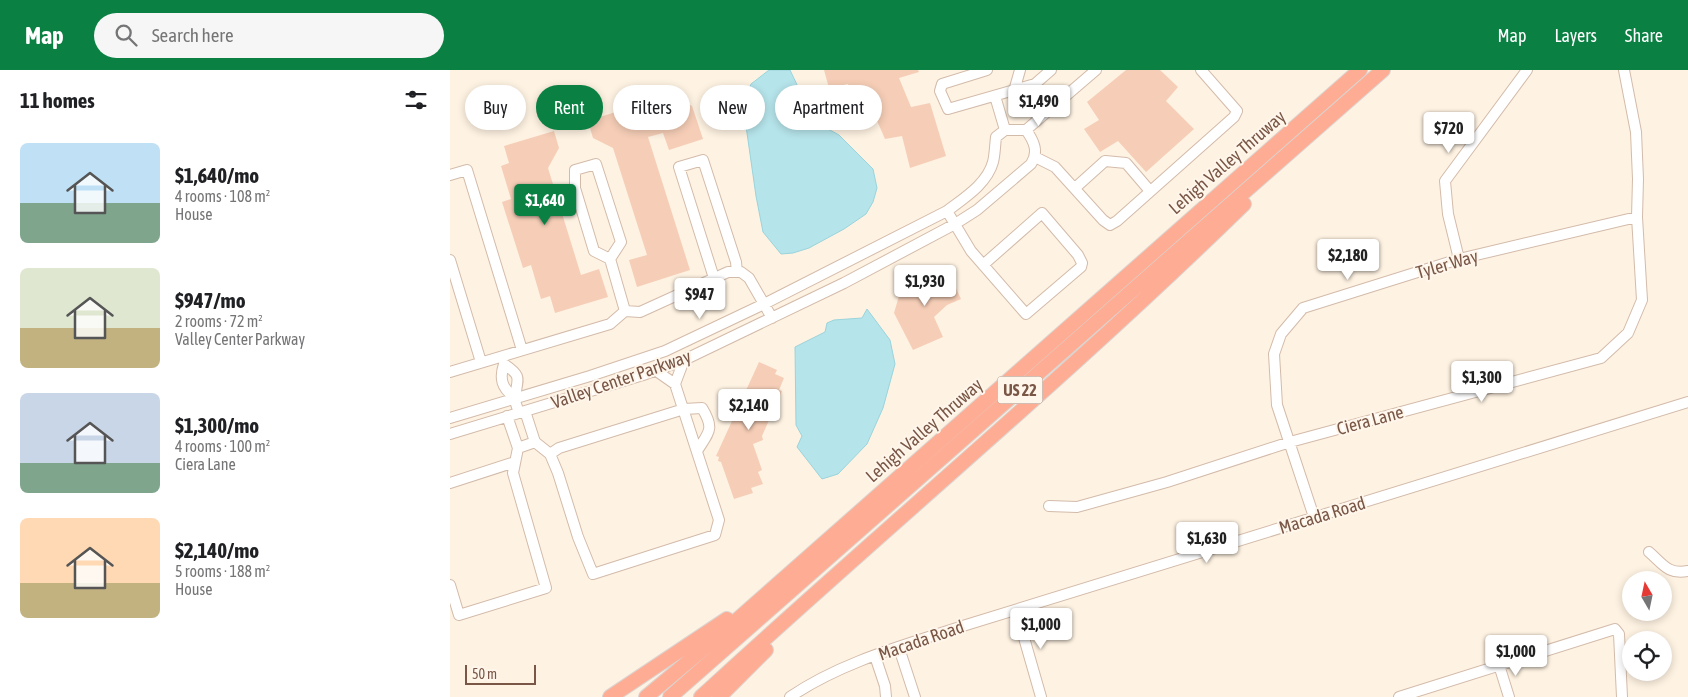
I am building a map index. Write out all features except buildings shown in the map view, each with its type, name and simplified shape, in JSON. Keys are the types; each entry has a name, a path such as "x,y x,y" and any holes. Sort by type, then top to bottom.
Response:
{"highway":[{"name":"Lehigh Valley Thruway","path":"646,697 781,581 1360,70"},
{"name":"Lehigh Valley Thruway","path":"670,697 1383,70"},
{"path":"701,697 872,542 1066,371 1215,232 1370,82"},
{"path":"719,697 872,542"},
{"path":"610,697 781,581"}],"street":[{"path":"987,70 942,84 940,91 948,108 1035,84 1051,70"},
{"path":"1014,91 1020,70"},
{"path":"996,96 1005,130 1026,130 1096,70"},
{"path":"1026,130 1035,145 1035,157 1055,167 1110,225 1117,221 1234,117 1236,111 1201,70"},
{"path":"1460,259 1448,214 1445,181 1527,70"},
{"name":"Ciera Lane","path":"1049,506 1076,507 1167,482 1290,442 1601,358 1628,333 1642,300 1637,217 1636,132 1624,70"},
{"name":"Valley Center Parkway","path":"450,418 514,397 590,376 665,350 764,304 947,211 973,192 985,177 993,162 996,137 1005,130"},
{"name":"Valley Center Parkway","path":"450,434 684,360 772,318 955,224 977,210 1031,164 1035,157"},
{"path":"714,278 679,167 695,162 703,160 736,262 737,272"},
{"path":"1074,188 1105,161 1126,163 1150,191"},
{"path":"610,260 621,242 596,164 575,170 575,188 594,251 610,260 624,310"},
{"path":"450,175 467,170 522,350"},
{"path":"947,211 971,251 983,265 1026,314 1081,267 1082,263 1078,255 1042,213 983,265"},
{"name":"Tyler Way","path":"1314,517 1277,406 1274,354 1281,334 1303,308 1460,259 1637,217"},
{"path":"450,260 481,362"},
{"path":"624,310 640,312 728,272 741,272 749,278 772,318"},
{"path":"450,372 481,362 502,360 522,350 610,324 624,310"},
{"path":"502,360 514,371 519,384 514,397"},
{"path":"502,360 500,376 505,390 514,397 535,442 550,454 558,472 578,538 593,574 715,534 719,520 675,384 655,370"},
{"path":"675,384 684,360"},
{"name":"Macada Road","path":"790,697 828,674 899,648 1314,517 1688,402"},
{"path":"550,454 559,448 684,409 702,408 709,419 710,430 697,451"},
{"path":"450,585 455,617 546,588 513,473 518,448 508,416"},
{"path":"518,448 535,442"},
{"path":"450,483 515,462"},
{"path":"1649,552 1670,571 1677,574 1688,571"},
{"path":"1016,610 1042,697"},
{"path":"1399,697 1615,629 1619,634 1622,697"},
{"path":"899,648 916,697"},
{"path":"875,656 885,686 886,697"},
{"path":"1499,665 1509,697"}],"water":[{"path":"769,70 790,70 797,85 775,85 775,130 830,130 839,135 873,169 877,188 873,202 866,214 844,229 809,248 793,253 781,254 763,232 747,130 765,130 765,85 751,84"},
{"path":"867,309 890,340 895,364 883,408 867,444 838,474 822,479 797,447 802,436 796,425 795,347 825,332 827,323 834,320 862,318"}]}
